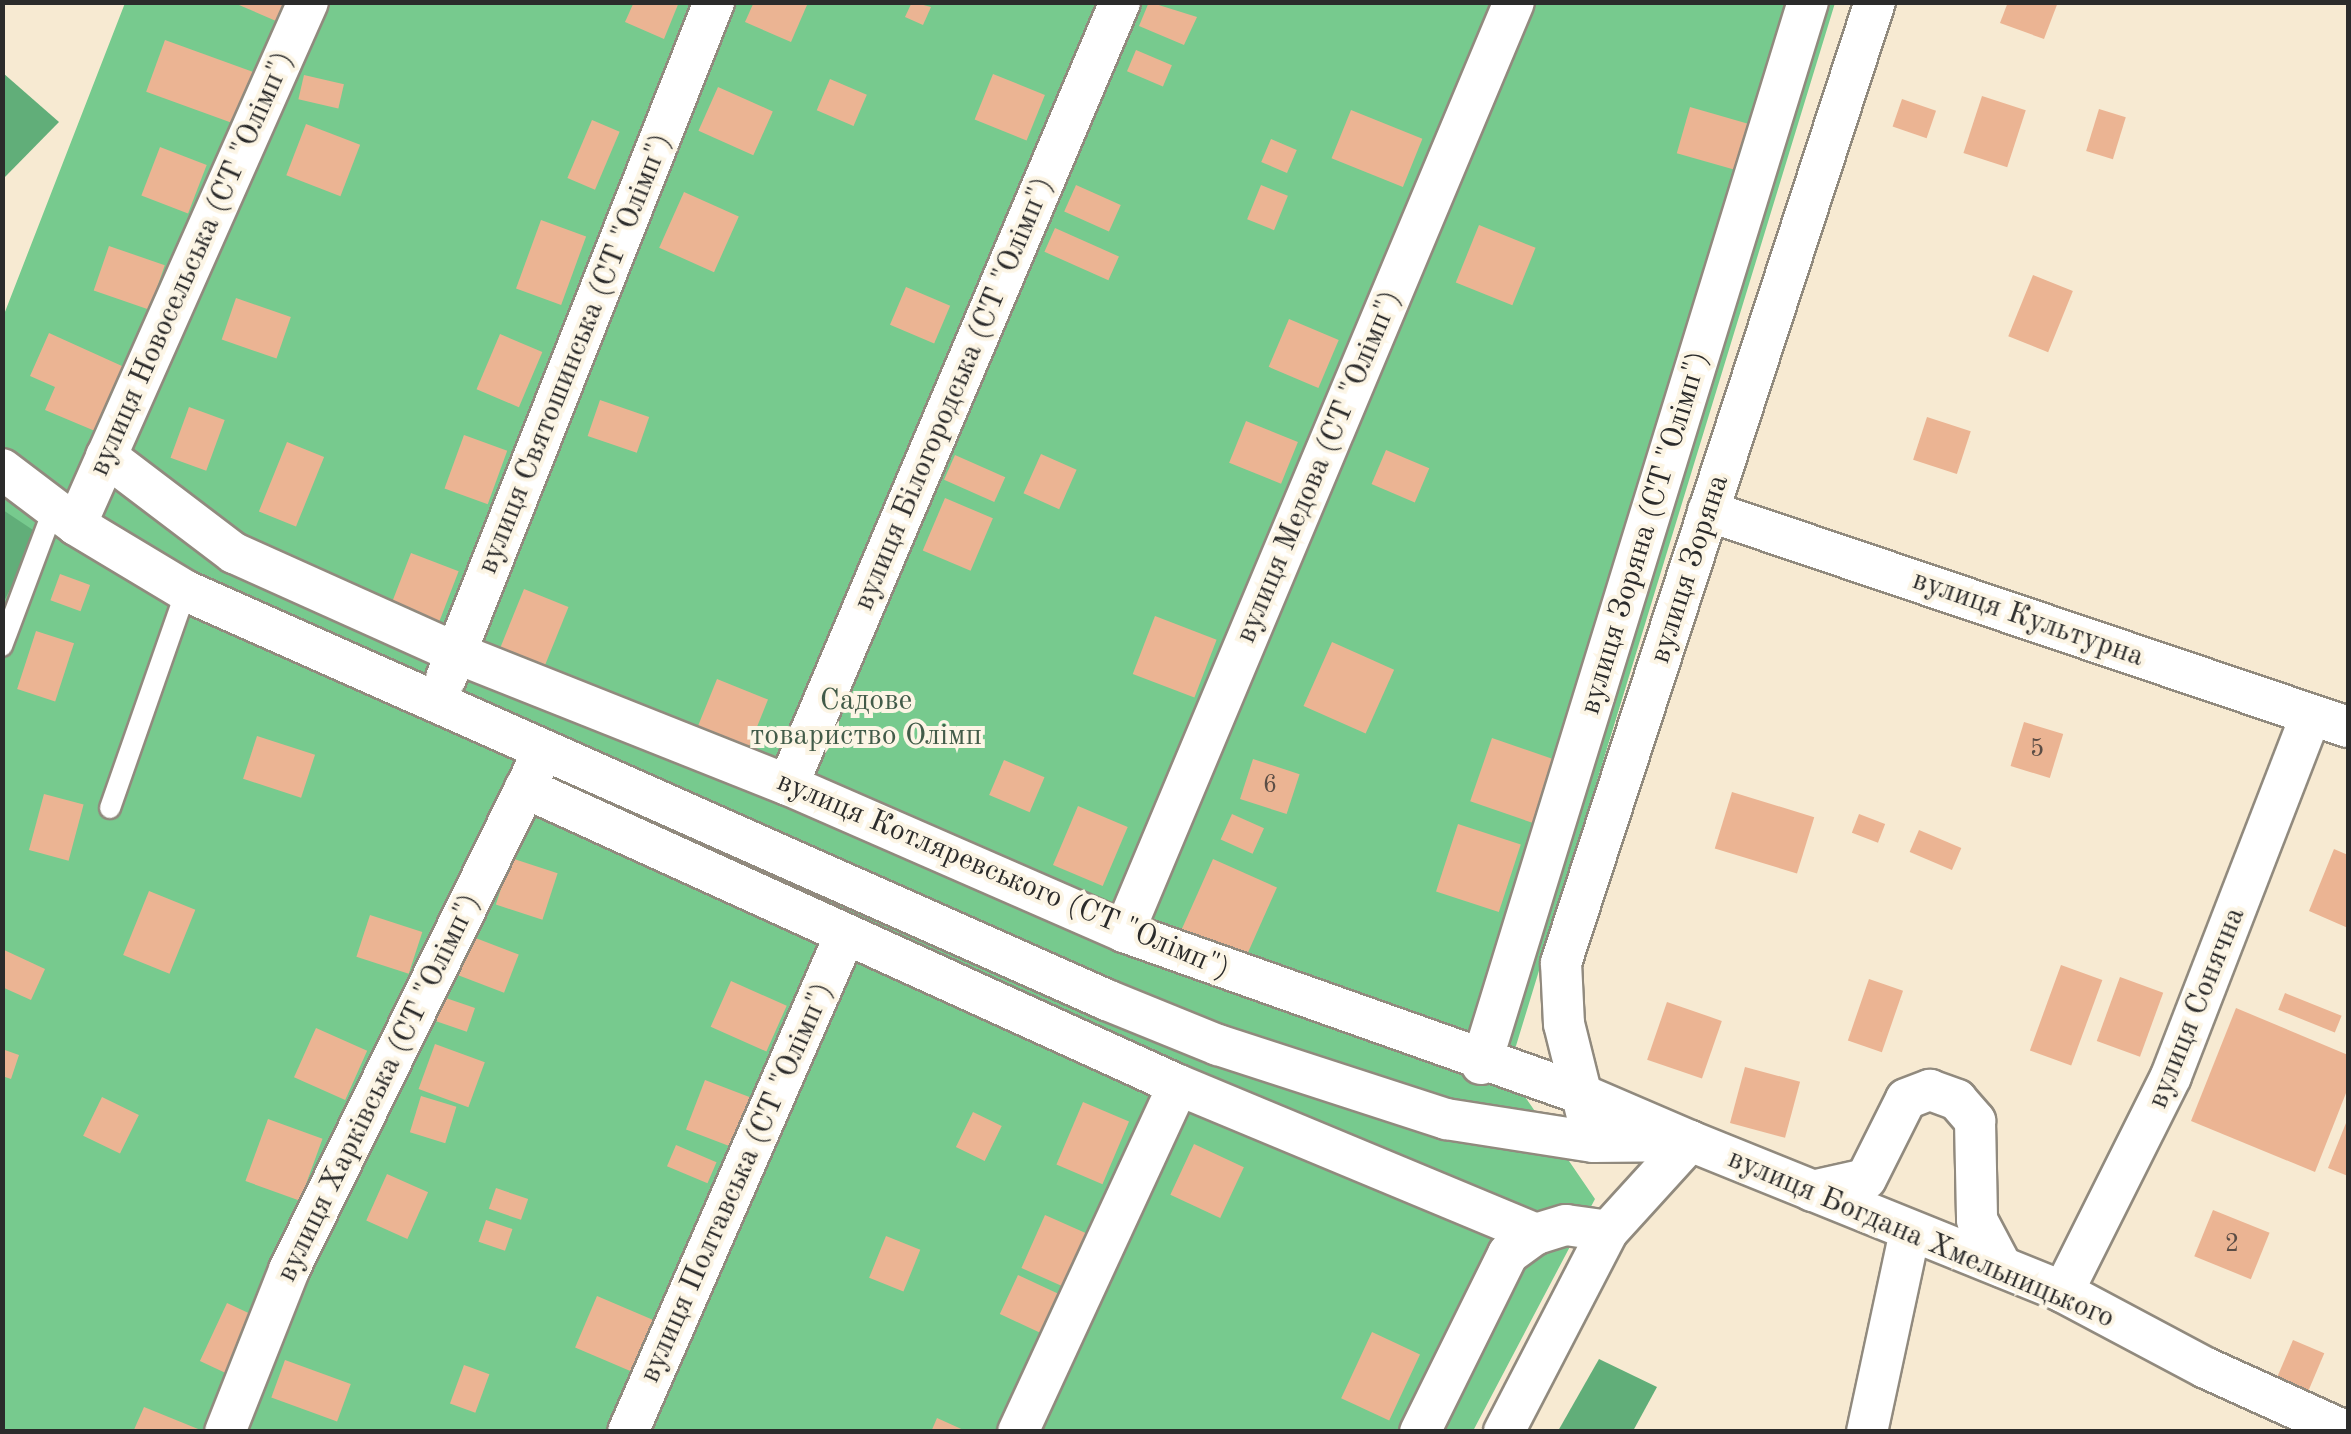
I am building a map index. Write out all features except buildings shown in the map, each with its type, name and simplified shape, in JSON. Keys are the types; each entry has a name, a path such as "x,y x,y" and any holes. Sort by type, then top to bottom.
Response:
{"street":[{"name":"вулиця Новосельська (СТ \"Олімп\")","path":"65,516 106,456 308,2"},
{"name":"вулиця Святошинська (СТ \"Олімп\")","path":"436,705 714,2"},
{"name":"вулиця Білогородська (СТ \"Олімп\")","path":"788,785 1120,2"},
{"name":"вулиця Медова (СТ \"Олімп\")","path":"1124,932 1514,2"},
{"name":"вулиця Зоряна (СТ \"Олімп\")","path":"1481,1064 1808,2"},
{"name":"вулиця Зоряна","path":"1593,1142 1564,1024 1562,963 1874,2"},
{"name":"вулиця Котляревського (СТ \"Олімп\")","path":"106,456 234,553 456,654 788,785 1124,932 1481,1064 1581,1094 1690,1141"},
{"name":"вулиця Богдана Хмельницького","path":"2,469 65,516 186,591 436,705 1218,1045 1446,1119 1593,1142 1690,1141 2063,1292 2206,1368 2347,1432"},
{"name":"вулиця Культурна","path":"1708,511 2330,721"},
{"name":"вулиця Сонячна","path":"2063,1292 2171,1076 2330,721"},
{"name":"вулиця Харківська (СТ \"Олімп\")","path":"225,1432 288,1270 544,749"},
{"path":"525,788 1178,1085 1536,1234"},
{"name":"вулиця Полтавська (СТ \"Олімп\")","path":"628,1432 845,935"},
{"path":"1018,1432 1178,1085"},
{"path":"1812,1191 1866,1180 1877,1166 1906,1098 1930,1090 1957,1100 1975,1121 1977,1220 2002,1267"},
{"path":"1504,1432 1608,1232 1690,1141"},
{"path":"1877,1166 1879,1197 1911,1232 1963,1234 1977,1220"},
{"path":"1420,1432 1508,1254 1536,1234 1566,1225 1608,1232"},
{"path":"1867,1432 1911,1232"}],"lane":[{"path":"2,646 65,516"},
{"path":"110,808 186,591"}],"green space":[{"name":"Садове товариство Олімп","path":"125,3 1835,3 1508,1072 1595,1199 1473,1431 3,1432 3,317"},
{"path":"2,73 59,122 3,179"},
{"path":"3,510 39,534 3,603"},
{"path":"1599,1359 1657,1387 1633,1431 1558,1431"}]}
